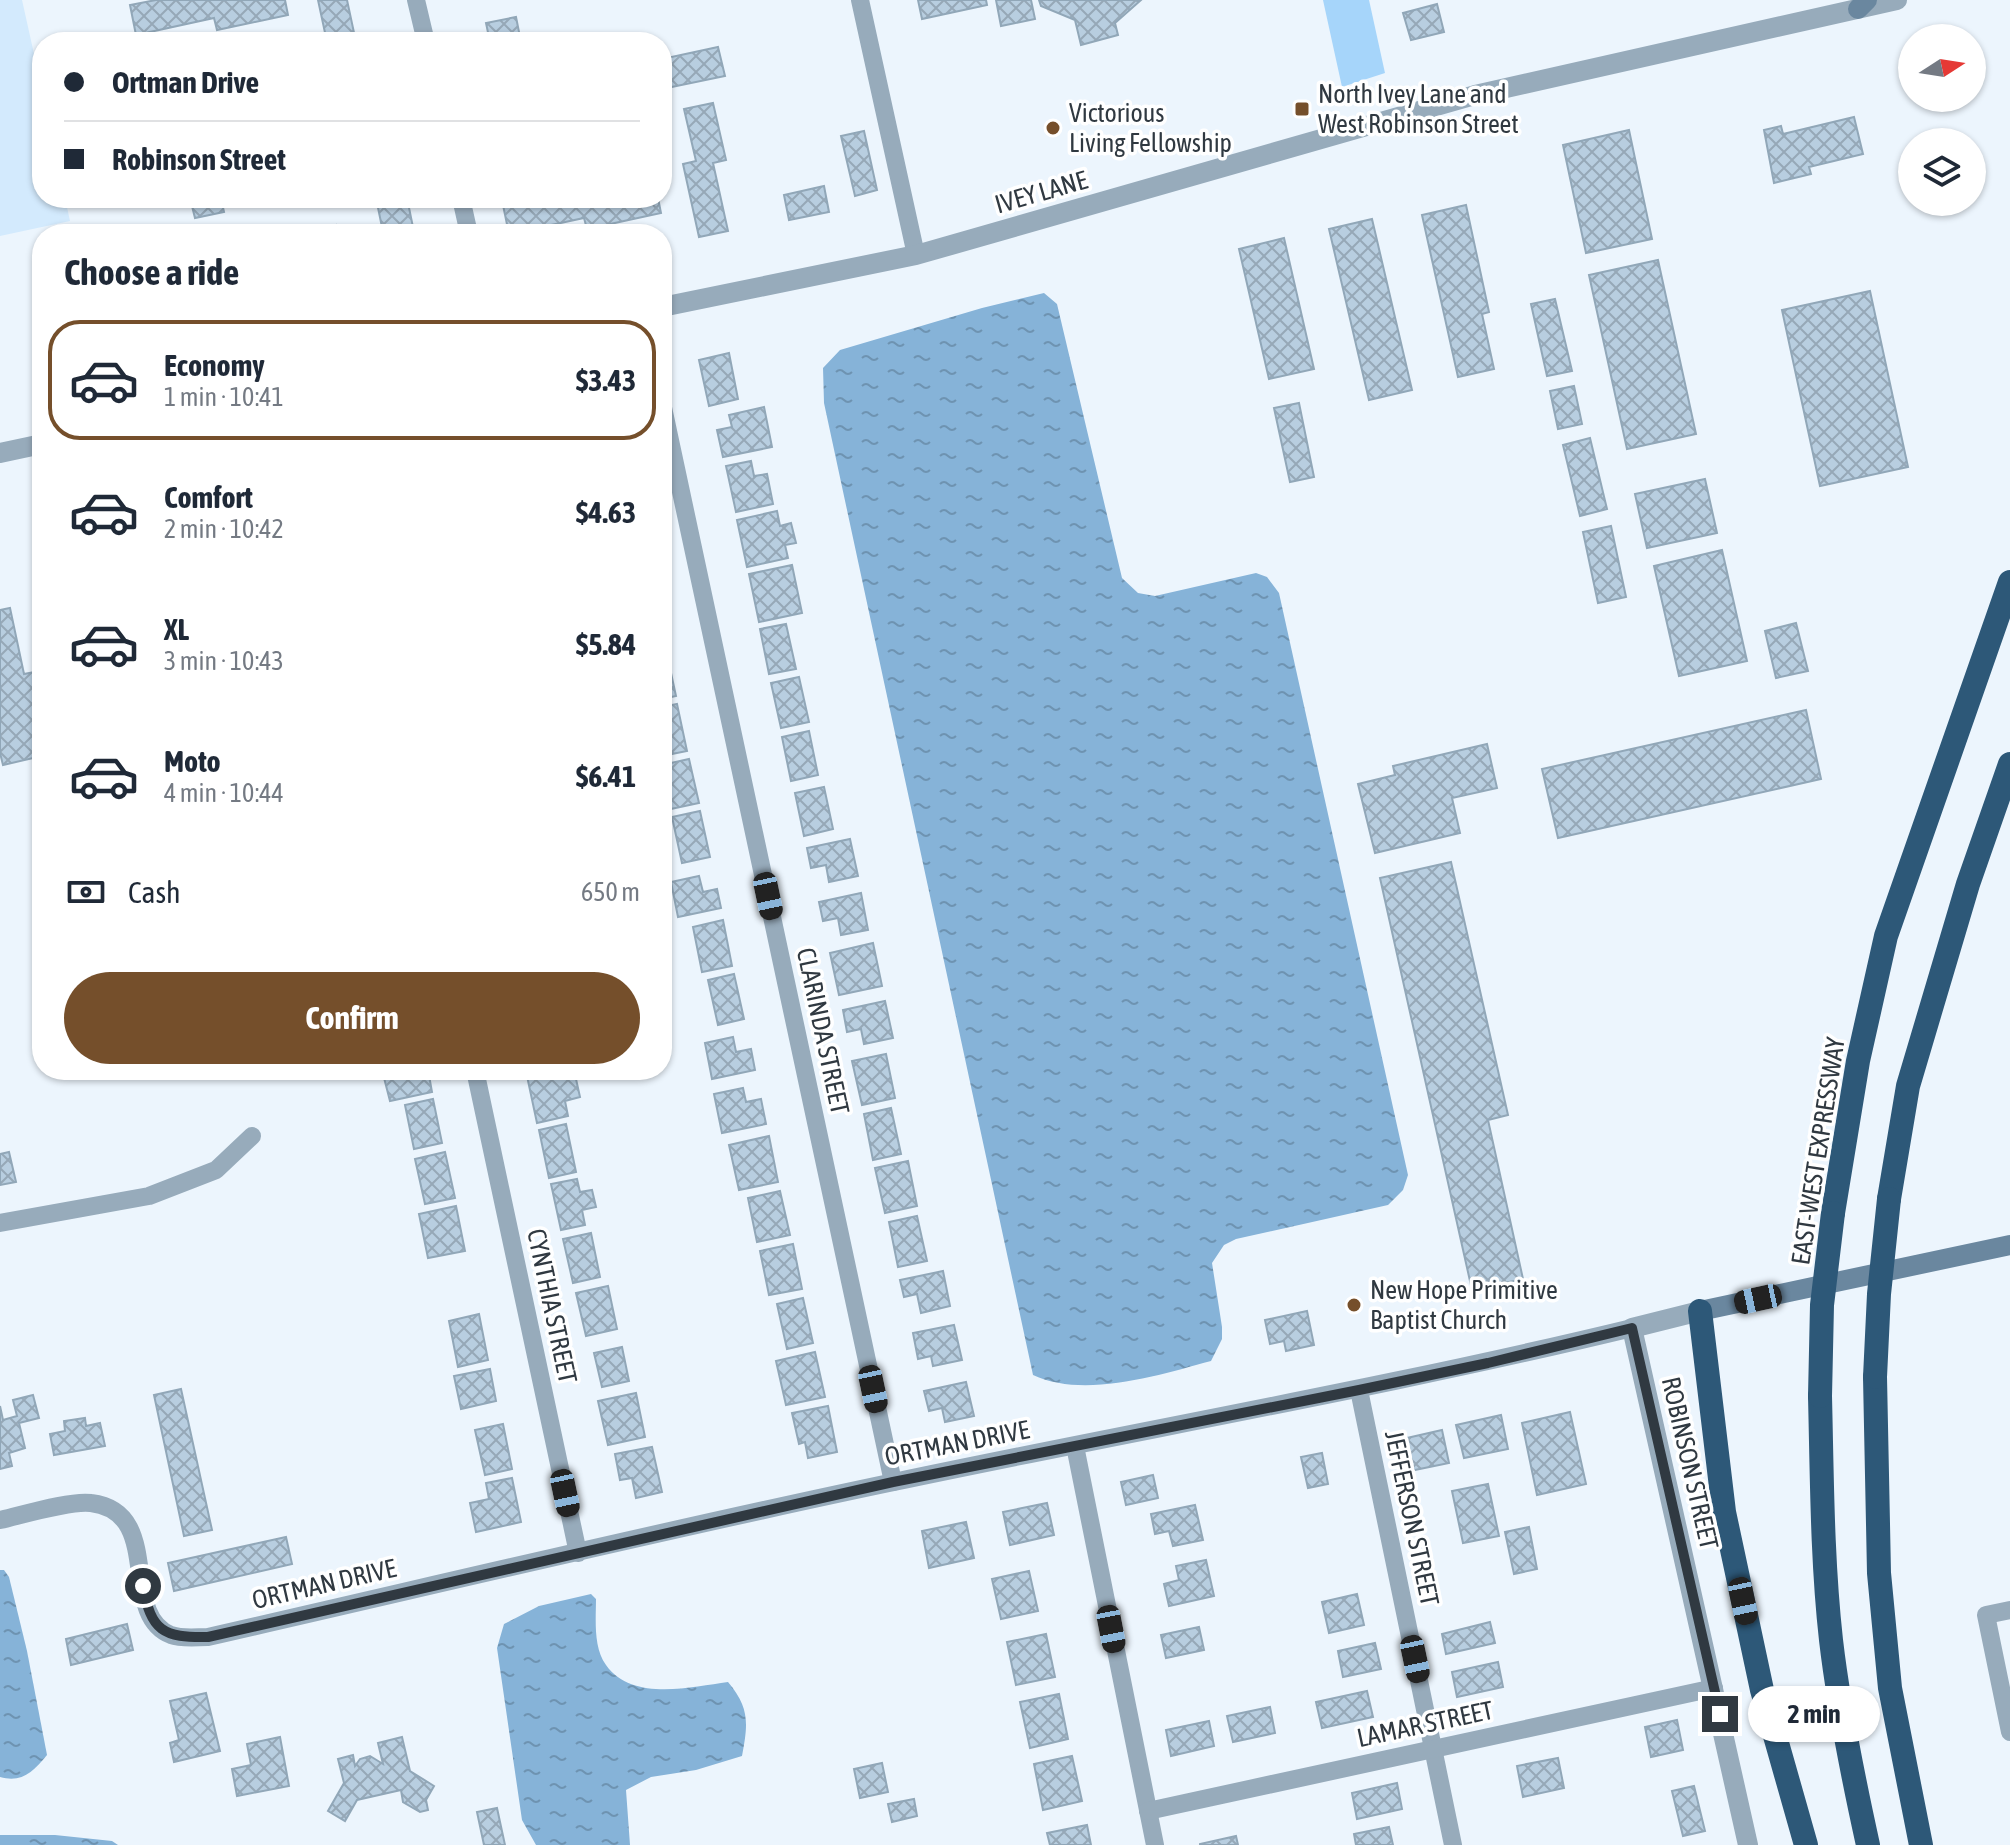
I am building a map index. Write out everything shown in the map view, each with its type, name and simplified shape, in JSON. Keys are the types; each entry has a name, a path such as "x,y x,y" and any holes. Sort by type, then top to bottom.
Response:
{"highway":[{"name":"EAST-WEST EXPRESSWAY","path":"1868,1845 1845,1741 1831,1638 1822,1512 1822,1305 1833,1213 1858,1061 1886,936 2010,582"},
{"path":"1921,1845 1890,1688 1882,1602 1875,1377 1879,1294 1889,1199 1908,1086 1968,884 2010,764"},
{"path":"1700,1311 1724,1512 1762,1690 1806,1845"}],"main road":[{"name":"ORTMAN DRIVE","path":"1700,1311 2010,1245"}],"street":[{"path":"416,0 424,32"},
{"path":"860,0 916,255"},
{"name":"IVEY LANE","path":"672,305 916,255 1475,95 1862,4 1897,0"},
{"path":"0,453 32,446"},
{"name":"CLARINDA STREET","path":"672,450 893,1482"},
{"name":"CYNTHIA STREET","path":"477,1080 578,1553"},
{"path":"0,1223 149,1196 216,1170 252,1136"},
{"name":"ORTMAN DRIVE","path":"0,1520 87,1502 108,1506 125,1520 134,1538 148,1610 157,1627 184,1638 208,1637 893,1482 1488,1363 1700,1311"},
{"name":"ROBINSON STREET","path":"1632,1328 1748,1845"},
{"name":"JEFFERSON STREET","path":"1359,1390 1453,1845"},
{"path":"1075,1446 1155,1845"},
{"path":"2010,1610 1986,1615 2010,1732"},
{"name":"LAMAR STREET","path":"1148,1811 1714,1688"}],"shaded area":[{"path":"0,0 22,0 32,45 32,208 67,208 70,221 32,224 32,229 0,236"},
{"path":"1323,0 1369,0 1385,73 1342,87"}],"water":[{"path":"1044,293 1057,304 1122,578 1138,593 1155,596 1256,573 1267,577 1279,593 1408,1175 1403,1190 1388,1205 1236,1239 1224,1245 1212,1263 1222,1339 1211,1361 1145,1378 1098,1385 1053,1382 1033,1375 824,403 823,368 840,350"},
{"path":"0,1570 4,1570 9,1577 47,1755 32,1771 15,1778 0,1777"},
{"path":"591,1594 596,1599 599,1650 606,1665 617,1677 646,1688 663,1689 728,1682 740,1700 746,1717 742,1756 696,1770 651,1777 626,1790 630,1845 536,1845 522,1820 497,1648 504,1624 539,1606"},
{"path":"0,1835 55,1835 112,1841 118,1845 0,1845"}],"building":[{"path":"156,0 285,0 288,15 217,30 214,18 150,32 135,32 130,5"},
{"path":"318,0 347,0 354,32 325,32"},
{"path":"918,0 986,0 987,5 922,19"},
{"path":"996,0 1031,0 1035,19 1001,26"},
{"path":"1039,0 1141,0 1115,23 1118,35 1081,45 1075,20 1041,6"},
{"path":"1437,4 1444,32 1411,40 1403,13"},
{"path":"516,17 519,32 488,32 486,23"},
{"path":"718,47 725,76 672,87 672,57"},
{"path":"713,103 726,160 713,163 728,231 699,237 683,164 696,161 684,109"},
{"path":"1854,117 1863,154 1809,167 1811,174 1774,183 1764,130 1781,126 1783,134"},
{"path":"1629,130 1652,239 1586,253 1563,145"},
{"path":"864,131 877,190 855,196 841,136"},
{"path":"824,186 829,212 789,220 784,195"},
{"path":"1466,205 1489,312 1482,314 1494,369 1458,377 1422,215"},
{"path":"192,208 223,208 224,212 195,218"},
{"path":"378,208 409,208 412,224 381,224"},
{"path":"504,208 660,208 661,213 610,224 586,224 584,218 556,224 507,224"},
{"path":"1372,219 1412,390 1369,400 1329,229"},
{"path":"1284,238 1314,369 1269,379 1239,249"},
{"path":"1658,260 1696,434 1627,449 1589,275"},
{"path":"1870,291 1908,467 1820,486 1782,310"},
{"path":"1555,299 1572,371 1547,376 1531,304"},
{"path":"729,353 738,399 709,406 699,360"},
{"path":"1574,386 1582,424 1558,429 1550,391"},
{"path":"1299,403 1314,477 1290,482 1274,408"},
{"path":"764,407 772,447 723,457 717,430 732,427 729,415"},
{"path":"1590,438 1607,509 1580,516 1563,445"},
{"path":"751,461 754,476 767,474 773,504 736,512 726,466"},
{"path":"1705,479 1717,533 1647,548 1635,494"},
{"path":"777,511 780,526 791,523 796,543 785,545 788,558 747,567 737,520"},
{"path":"1611,526 1626,597 1598,603 1583,532"},
{"path":"1722,550 1747,661 1679,676 1654,566"},
{"path":"792,565 802,613 759,622 749,574"},
{"path":"10,608 24,674 32,672 32,758 3,765 0,753 0,610"},
{"path":"1796,623 1808,671 1776,678 1765,631"},
{"path":"786,624 796,669 769,674 760,629"},
{"path":"799,677 809,722 781,728 771,683"},
{"path":"677,704 687,751 672,754 672,705"},
{"path":"1806,710 1821,779 1558,838 1542,769"},
{"path":"809,731 818,775 791,781 782,737"},
{"path":"1487,744 1497,788 1452,798 1460,833 1375,853 1358,784 1395,775 1393,766"},
{"path":"689,759 699,803 672,809 672,763"},
{"path":"824,787 833,829 804,836 795,793"},
{"path":"700,811 710,857 682,863 672,817"},
{"path":"850,839 858,876 829,882 826,865 811,868 807,848"},
{"path":"1451,862 1508,1115 1488,1120 1523,1279 1472,1290 1380,878"},
{"path":"699,876 703,892 717,889 721,908 678,917 672,882"},
{"path":"861,893 868,930 841,935 838,918 823,921 819,902"},
{"path":"723,920 732,966 702,972 693,927"},
{"path":"873,943 882,986 839,995 830,953"},
{"path":"734,974 744,1019 718,1025 708,980"},
{"path":"885,1001 893,1038 864,1044 861,1029 847,1032 843,1010"},
{"path":"733,1037 736,1052 751,1049 755,1070 712,1079 705,1043"},
{"path":"886,1054 895,1098 862,1105 852,1061"},
{"path":"385,1080 430,1080 432,1092 390,1101"},
{"path":"528,1080 576,1080 580,1097 565,1101 568,1116 537,1123"},
{"path":"743,1088 746,1102 761,1099 766,1124 722,1133 714,1094"},
{"path":"433,1099 442,1143 414,1149 405,1105"},
{"path":"891,1108 901,1154 873,1160 864,1114"},
{"path":"566,1124 576,1172 549,1178 539,1130"},
{"path":"769,1136 778,1182 739,1190 729,1145"},
{"path":"9,1152 16,1182 0,1185 0,1154"},
{"path":"445,1152 455,1198 425,1204 415,1159"},
{"path":"908,1161 917,1206 885,1213 875,1168"},
{"path":"577,1179 580,1192 592,1190 596,1207 582,1210 585,1225 561,1230 551,1184"},
{"path":"780,1191 790,1235 757,1242 748,1198"},
{"path":"456,1206 465,1251 428,1258 419,1214"},
{"path":"917,1216 927,1261 898,1267 889,1222"},
{"path":"591,1233 600,1277 573,1283 563,1239"},
{"path":"793,1244 802,1289 769,1295 760,1251"},
{"path":"943,1271 950,1306 921,1313 917,1294 904,1297 900,1280"},
{"path":"608,1286 617,1329 586,1336 576,1293"},
{"path":"803,1298 813,1343 787,1349 777,1304"},
{"path":"1307,1311 1314,1345 1286,1351 1284,1341 1270,1344 1265,1320"},
{"path":"479,1314 488,1360 458,1367 449,1321"},
{"path":"954,1325 962,1360 933,1366 931,1356 918,1359 913,1333"},
{"path":"622,1347 629,1381 602,1387 594,1353"},
{"path":"815,1352 825,1397 786,1405 776,1361"},
{"path":"490,1369 496,1401 461,1409 454,1376"},
{"path":"966,1382 974,1416 945,1422 942,1408 929,1411 924,1391"},
{"path":"181,1389 212,1530 184,1536 154,1395"},
{"path":"636,1393 645,1437 608,1445 598,1401"},
{"path":"33,1395 39,1418 19,1423 25,1448 9,1453 12,1466 0,1469 0,1406 3,1420 17,1416 13,1400"},
{"path":"828,1406 837,1452 808,1458 805,1442 799,1444 792,1413"},
{"path":"1570,1412 1586,1484 1537,1495 1522,1423"},
{"path":"1501,1415 1508,1449 1464,1458 1456,1425"},
{"path":"85,1418 86,1426 100,1423 105,1446 54,1455 50,1434 65,1431 64,1421"},
{"path":"503,1424 512,1469 485,1475 475,1430"},
{"path":"1442,1430 1449,1463 1405,1472 1398,1440"},
{"path":"652,1447 662,1492 636,1498 632,1478 620,1480 615,1454"},
{"path":"1322,1453 1328,1484 1308,1488 1301,1457"},
{"path":"1153,1475 1158,1498 1126,1505 1121,1482"},
{"path":"512,1478 521,1522 476,1532 470,1503 489,1499 486,1483"},
{"path":"1488,1484 1499,1536 1463,1543 1452,1491"},
{"path":"1047,1503 1054,1535 1010,1545 1003,1512"},
{"path":"1195,1505 1203,1540 1173,1546 1169,1531 1155,1534 1151,1514"},
{"path":"966,1522 974,1558 929,1568 922,1531"},
{"path":"1529,1527 1537,1569 1514,1574 1505,1532"},
{"path":"286,1537 292,1564 174,1591 168,1563"},
{"path":"1206,1560 1214,1596 1169,1606 1164,1584 1179,1580 1176,1566"},
{"path":"1029,1571 1038,1611 1001,1619 992,1579"},
{"path":"1357,1594 1364,1625 1329,1633 1322,1602"},
{"path":"1490,1622 1495,1643 1446,1654 1442,1634"},
{"path":"127,1624 133,1650 71,1665 66,1639"},
{"path":"1199,1627 1204,1650 1166,1658 1161,1635"},
{"path":"1046,1634 1055,1677 1016,1685 1007,1642"},
{"path":"1375,1643 1381,1669 1343,1677 1338,1651"},
{"path":"1498,1662 1503,1687 1457,1697 1452,1672"},
{"path":"1367,1691 1373,1717 1322,1728 1316,1702"},
{"path":"206,1693 220,1751 174,1762 170,1743 179,1740 170,1701"},
{"path":"1059,1694 1068,1739 1030,1748 1020,1702"},
{"path":"1270,1707 1275,1733 1233,1742 1227,1716"},
{"path":"1677,1720 1683,1750 1651,1757 1645,1727"},
{"path":"1209,1721 1214,1746 1171,1756 1166,1730"},
{"path":"280,1737 289,1786 237,1796 232,1769 251,1765 247,1744"},
{"path":"402,1737 410,1771 434,1786 426,1800 428,1810 420,1812 403,1802 401,1790 357,1800 345,1821 328,1811 344,1783 338,1759 353,1755 355,1766 360,1759 370,1756 383,1764 378,1743"},
{"path":"1072,1756 1082,1801 1043,1810 1034,1764"},
{"path":"1558,1758 1564,1788 1523,1797 1517,1766"},
{"path":"882,1763 888,1792 860,1798 854,1769"},
{"path":"1397,1783 1402,1809 1357,1819 1352,1793"},
{"path":"1694,1786 1705,1831 1683,1836 1672,1791"},
{"path":"914,1799 917,1816 892,1822 888,1804"},
{"path":"497,1808 505,1845 484,1845 477,1812"},
{"path":"1087,1825 1091,1845 1050,1845 1047,1833"},
{"path":"1389,1827 1393,1845 1356,1845 1354,1834"},
{"path":"1236,1836 1238,1845 1200,1845 1200,1844"}],"place":[{"name":"North Ivey Lane and West Robinson Street","path":"1302,109"},
{"name":"Victorious Living Fellowship","path":"1053,128"},
{"name":"New Hope Primitive Baptist Church","path":"1354,1305"}],"route":[{"path":"143,1586 148,1610 157,1627 184,1638 208,1637 893,1482 1359,1390 1632,1328 1720,1714"}]}
